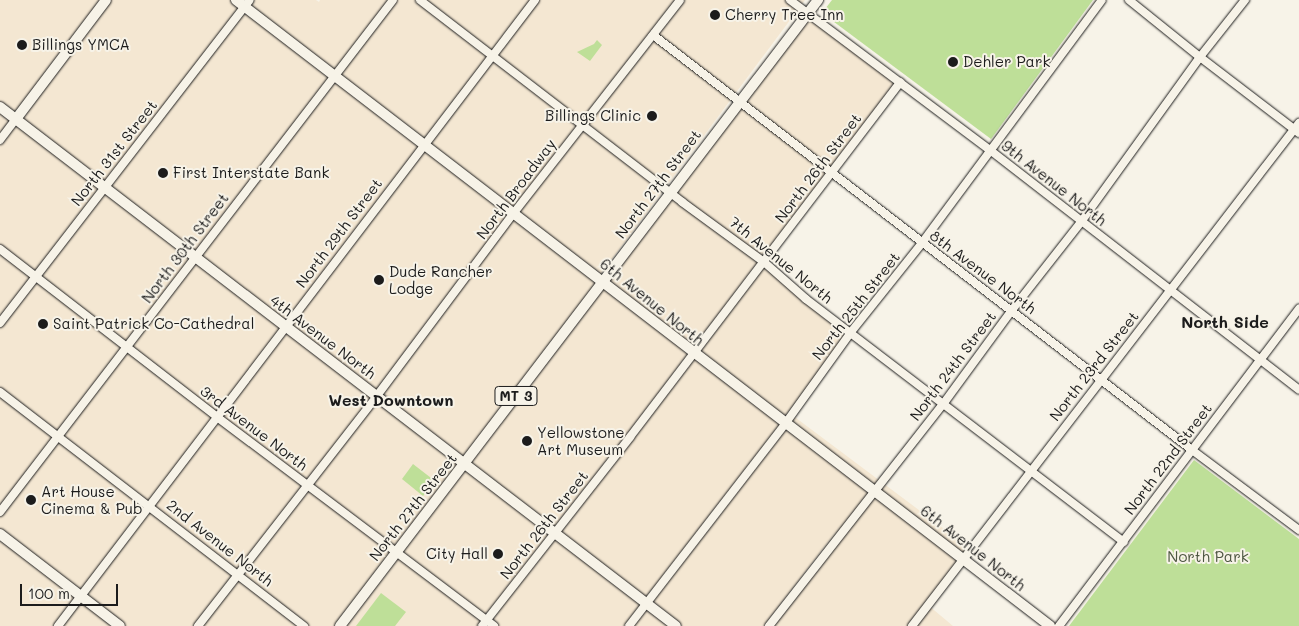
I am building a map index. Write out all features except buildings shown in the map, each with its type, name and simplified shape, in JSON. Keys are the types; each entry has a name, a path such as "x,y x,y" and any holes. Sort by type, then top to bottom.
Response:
{"main road":[{"path":"16,119 106,0"},
{"name":"6th Avenue North","path":"236,0 247,3 334,76 1050,626"},
{"name":"North 27th Street","path":"340,626 672,194 818,0"},
{"name":"4th Avenue North","path":"0,107 285,328 676,626"},
{"path":"0,534 120,626"}],"street":[{"name":"North 30th Street","path":"0,512 393,0"},
{"name":"7th Avenue North","path":"420,0 672,194 764,262 806,299 1124,542"},
{"name":"North 29th Street","path":"58,626 535,0"},
{"name":"North Broadway","path":"198,626 237,573 376,397 513,214 680,0"},
{"name":"9th Avenue North","path":"790,0 990,150 1299,390"},
{"name":"North 25th Street","path":"629,626 785,424 851,332 922,243 1102,0"},
{"path":"1129,0 1200,58 1297,128"},
{"name":"North 24th Street","path":"768,626 944,403 1012,310 1082,222 1200,58 1246,0"},
{"name":"North 31st Street","path":"0,323 247,3"},
{"name":"8th Avenue North","path":"653,35 831,174 1299,530"},
{"name":"North 26th Street","path":"484,623 694,354 900,82"},
{"path":"0,140 16,119"},
{"name":"North 23rd Street","path":"912,626 1170,289 1297,128"},
{"name":"3rd Avenue North","path":"0,249 307,486 398,552 484,623 494,626"},
{"name":"North 22nd Street","path":"1059,626 1299,308"},
{"name":"2nd Avenue North","path":"0,392 304,626"}],"shaded area":[{"path":"0,0 316,0 319,2 320,0 805,0 600,275 604,282 808,14 900,82 764,262 851,332 788,412 971,549 928,605 953,626 767,626 844,521 764,626 0,626"}],"green space":[{"path":"832,0 1093,0 991,139 822,13"},
{"path":"597,40 602,45 590,61 577,52 594,44"},
{"name":"North Park","path":"1194,460 1299,539 1299,626 1069,626"},
{"path":"413,464 435,481 423,496 402,479"},
{"path":"381,593 406,612 395,626 356,626"}],"place":[{"name":"Cherry Tree Inn","path":"715,15"},
{"name":"Billings YMCA","path":"22,45"},
{"name":"Dehler Park","path":"953,62"},
{"name":"Billings Clinic","path":"652,116"},
{"name":"First Interstate Bank","path":"163,173"},
{"name":"Dude Rancher Lodge","path":"379,280"},
{"name":"Saint Patrick Co-Cathedral","path":"43,324"},
{"name":"Yellowstone Art Museum","path":"527,441"},
{"name":"Art House Cinema & Pub","path":"31,500"},
{"name":"City Hall","path":"498,554"}],"district":[{"name":"North Side","path":"1225,322"},
{"name":"West Downtown","path":"391,400"}]}
